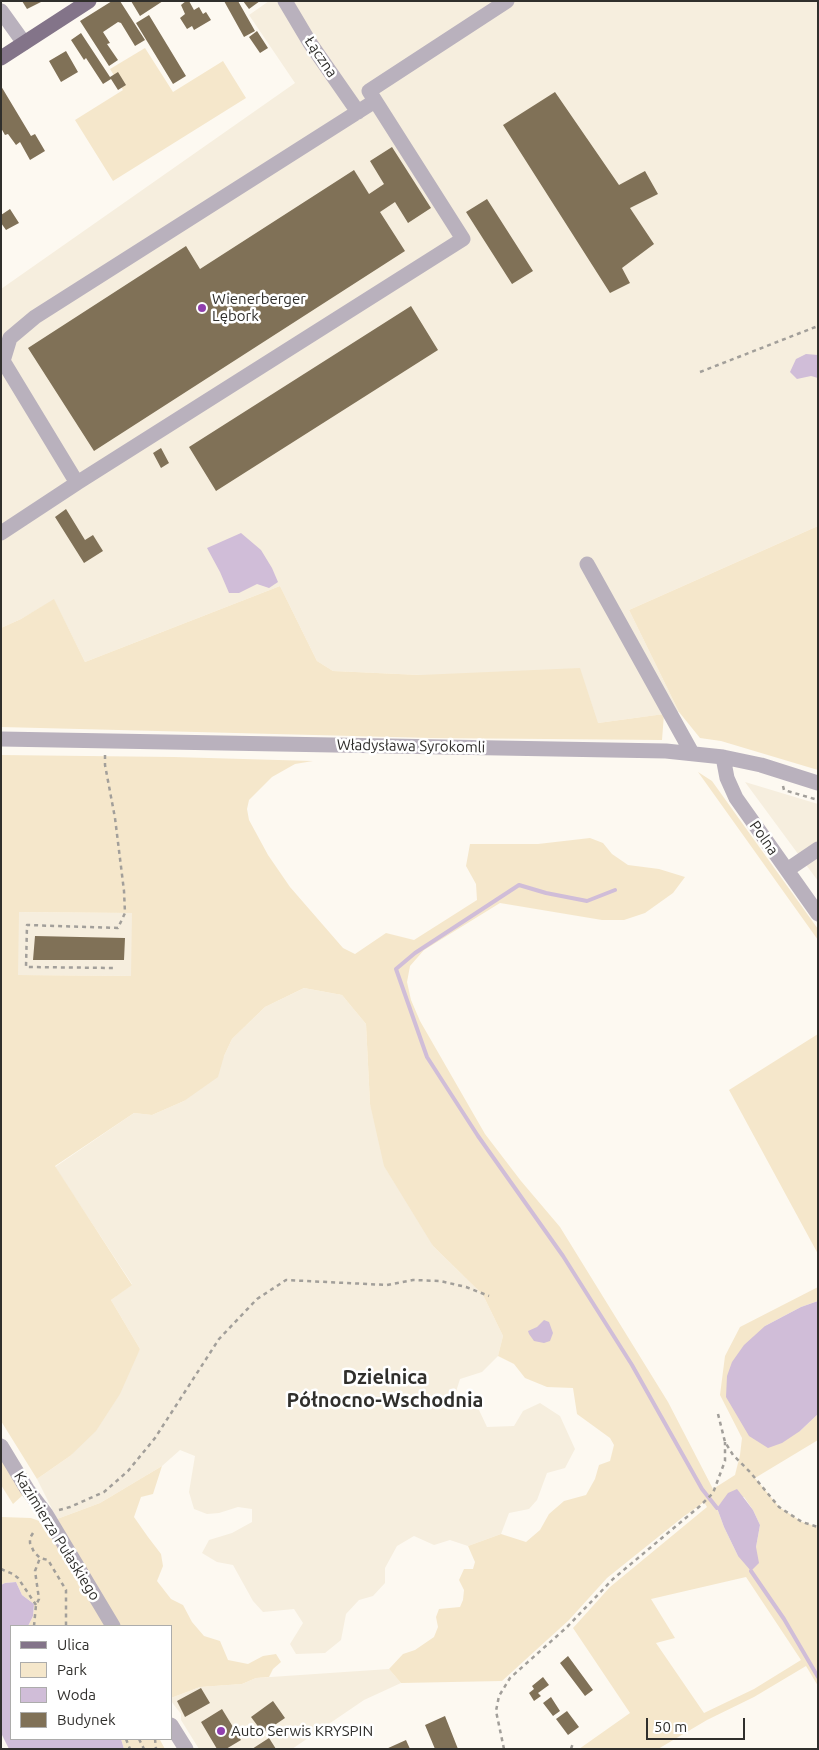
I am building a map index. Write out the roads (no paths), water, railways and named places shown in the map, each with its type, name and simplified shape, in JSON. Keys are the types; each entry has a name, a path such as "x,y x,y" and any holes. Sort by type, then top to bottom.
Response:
{"main road":[{"path":"1,58 89,1"}],"street":[{"name":"Łączna","path":"285,1 310,43 358,112"},
{"path":"1,534 77,483 463,239 368,91 507,1"},
{"path":"1,11 24,43"},
{"path":"77,483 3,361 10,338 35,317 375,101"},
{"path":"586,564 692,753"},
{"name":"Władysława Syrokomli","path":"1,739 632,750 692,753 723,757 787,772 818,782"},
{"name":"Polna","path":"723,757 727,778 736,798 818,914"},
{"path":"787,870 818,849"},
{"name":"Kazimierza Pułaskiego","path":"1,1446 27,1489 46,1514 112,1625"},
{"path":"172,1727 186,1749"}],"water":[{"path":"806,354 818,355 818,378 811,376 797,379 790,372 796,359"},
{"path":"241,533 261,550 272,568 278,582 269,588 257,584 239,593 229,593 207,548"},
{"path":"818,1301 818,1414 800,1431 782,1443 768,1448 749,1436 726,1397 727,1376 732,1362 744,1345 765,1326 801,1307"},
{"path":"544,1320 549,1322 553,1333 550,1341 544,1343 534,1341 528,1331 537,1327"},
{"path":"737,1489 753,1510 760,1525 756,1547 759,1563 751,1571 738,1556 717,1508 728,1493"},
{"path":"16,1582 22,1595 34,1604 33,1616 28,1625 10,1625 10,1740 121,1740 124,1749 9,1749 1,1733 1,1585"}],"waterway":[{"path":"615,890 587,901 546,893 519,885 415,953 396,969 427,1057 478,1136 563,1256 632,1365 702,1489 717,1508"},
{"path":"751,1571 784,1619 818,1677"}],"place":[{"name":"Wienerberger Lębork","path":"202,308"},
{"name":"Auto Serwis KRYSPIN","path":"221,1731"}],"district":[{"name":"Dzielnica Północno-Wschodnia","path":"385,1388"}]}
